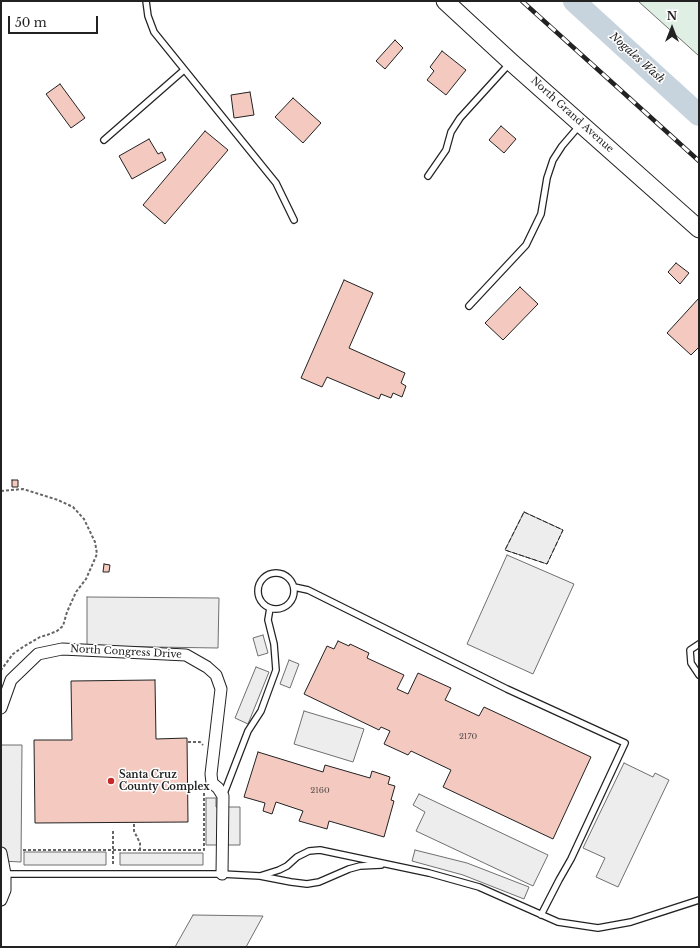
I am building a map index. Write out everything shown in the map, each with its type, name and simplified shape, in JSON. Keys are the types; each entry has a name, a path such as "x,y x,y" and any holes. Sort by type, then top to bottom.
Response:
{"main road":[{"name":"North Grand Avenue","path":"445,1 511,62 699,229"}],"street":[{"name":"North Congress Drive","path":"1,708 11,680 38,654 62,649 186,655 207,667 216,675 221,689 210,774 212,783 218,788 222,796"},
{"path":"222,796 222,874"},
{"path":"1,853 5,874 5,890 1,900"}],"lane":[{"path":"146,1 148,16 154,32 276,183 294,220"},
{"path":"428,176 446,150 451,132 460,118 511,62"},
{"path":"104,140 184,70"},
{"path":"469,306 526,245 541,214 547,178 553,160 562,146 582,124"},
{"path":"278,572 284,574 292,582 294,587 293,598 286,606 275,609 270,608 265,605 258,595 259,583 267,575 278,572"},
{"path":"294,587 308,590 507,689 624,744 571,859 541,915"},
{"path":"222,796 248,731 261,711 276,670 274,644 268,620 270,608"},
{"path":"699,644 690,650 691,663 699,674"},
{"path":"260,876 287,866 297,857 309,851 320,850 429,873 479,888 558,922 598,928 631,922 699,900"},
{"path":"5,874 222,874 260,876 307,884 319,882 349,869 360,866 389,865"}],"path":[{"path":"1,491 27,490 41,496 58,500 73,507 84,518 95,542 97,554 86,579 73,597 63,626 57,631 40,637 22,647 13,654 1,670"},
{"path":"188,742 200,742 204,748"},
{"path":"22,850 204,850 204,787"},
{"path":"134,824 134,831 140,843 140,850"},
{"path":"113,831 113,874"}],"green space":[{"path":"638,1 699,1 699,56"}],"shaded area":[{"path":"524,512 563,530 547,564 505,550"},
{"path":"507,555 574,584 533,674 467,644"},
{"path":"87,597 219,598 218,648 87,646"},
{"path":"263,635 268,653 258,656 253,638"},
{"path":"289,660 299,664 290,688 280,684"},
{"path":"256,667 269,672 248,724 235,718"},
{"path":"304,711 364,729 353,762 294,744"},
{"path":"1,745 22,745 21,862 1,861"},
{"path":"624,763 653,777 655,773 669,780 618,887 596,877 605,858 583,848"},
{"path":"419,794 548,855 533,886 416,831 425,812 413,805"},
{"path":"206,798 216,798 216,807 240,807 240,845 206,845"},
{"path":"415,850 467,863 529,887 524,899 463,875 412,861"},
{"path":"24,852 106,852 106,865 24,865"},
{"path":"120,853 203,853 203,865 120,865"},
{"path":"193,915 263,916 246,947 175,947"}],"building":[{"path":"395,40 403,48 385,69 376,61"},
{"path":"442,51 466,70 446,95 427,80 434,71 430,67"},
{"path":"60,84 85,118 71,128 46,94"},
{"path":"250,92 254,115 234,118 231,95"},
{"path":"293,98 321,123 303,143 275,117"},
{"path":"501,126 516,139 504,153 489,140"},
{"path":"205,131 228,150 165,224 143,205"},
{"path":"149,139 158,154 162,152 166,160 132,179 119,156"},
{"path":"676,263 689,273 680,284 668,272"},
{"path":"344,280 373,293 349,348 405,373 401,383 406,386 402,397 393,393 391,398 381,394 379,399 327,377 322,387 301,378"},
{"path":"520,287 538,304 503,340 485,323"},
{"path":"699,298 699,347 691,355 667,333"},
{"path":"12,480 18,480 18,487 12,487"},
{"path":"104,564 110,565 109,572 103,572"},
{"path":"338,641 349,646 350,644 369,653 367,658 404,675 397,689 408,694 418,673 451,688 445,700 479,716 484,707 591,757 553,839 443,787 451,770 411,751 408,755 384,744 390,731 381,727 379,730 304,694 327,646 334,649"},
{"name":"Santa Cruz County Complex","path":"155,680 156,739 187,738 188,822 35,823 34,740 72,740 71,681"},
{"path":"258,752 323,772 325,765 370,778 372,771 390,777 388,784 395,786 391,800 394,801 384,837 329,821 327,829 299,821 303,811 276,802 272,814 263,811 265,803 244,797"}],"waterway":[{"name":"Nogales Wash","path":"574,1 699,115"}],"railway":[{"path":"522,1 699,161"}],"fence":[{"path":"524,512 563,530 547,564 505,550 524,512"}],"place":[{"name":"Santa Cruz County Complex","path":"111,781"}]}
